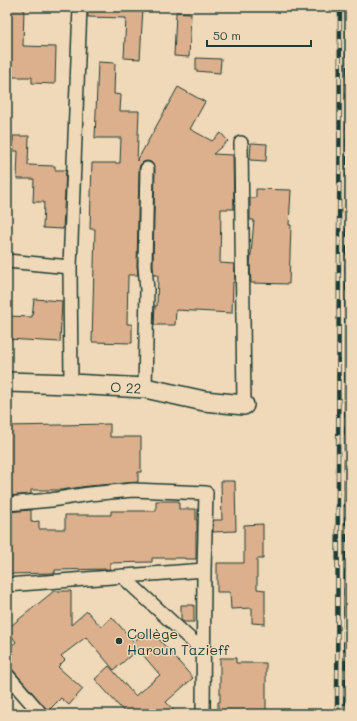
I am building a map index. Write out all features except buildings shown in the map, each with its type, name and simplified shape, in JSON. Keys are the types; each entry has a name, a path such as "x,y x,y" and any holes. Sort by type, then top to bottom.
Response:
{"street":[{"path":"71,384 70,267 80,7"},
{"path":"241,143 244,405"},
{"path":"145,388 147,169"},
{"path":"7,261 70,267"},
{"name":"O 22","path":"7,382 145,388 204,401 244,405"},
{"path":"7,504 133,490 206,493 203,714"},
{"path":"7,585 204,570"},
{"path":"122,576 203,651"},
{"path":"7,675 41,714"}],"railway":[{"path":"337,714 340,7"},
{"path":"345,714 348,7"}],"place":[{"name":"Collège Haroun Tazieff","path":"119,641"}]}
